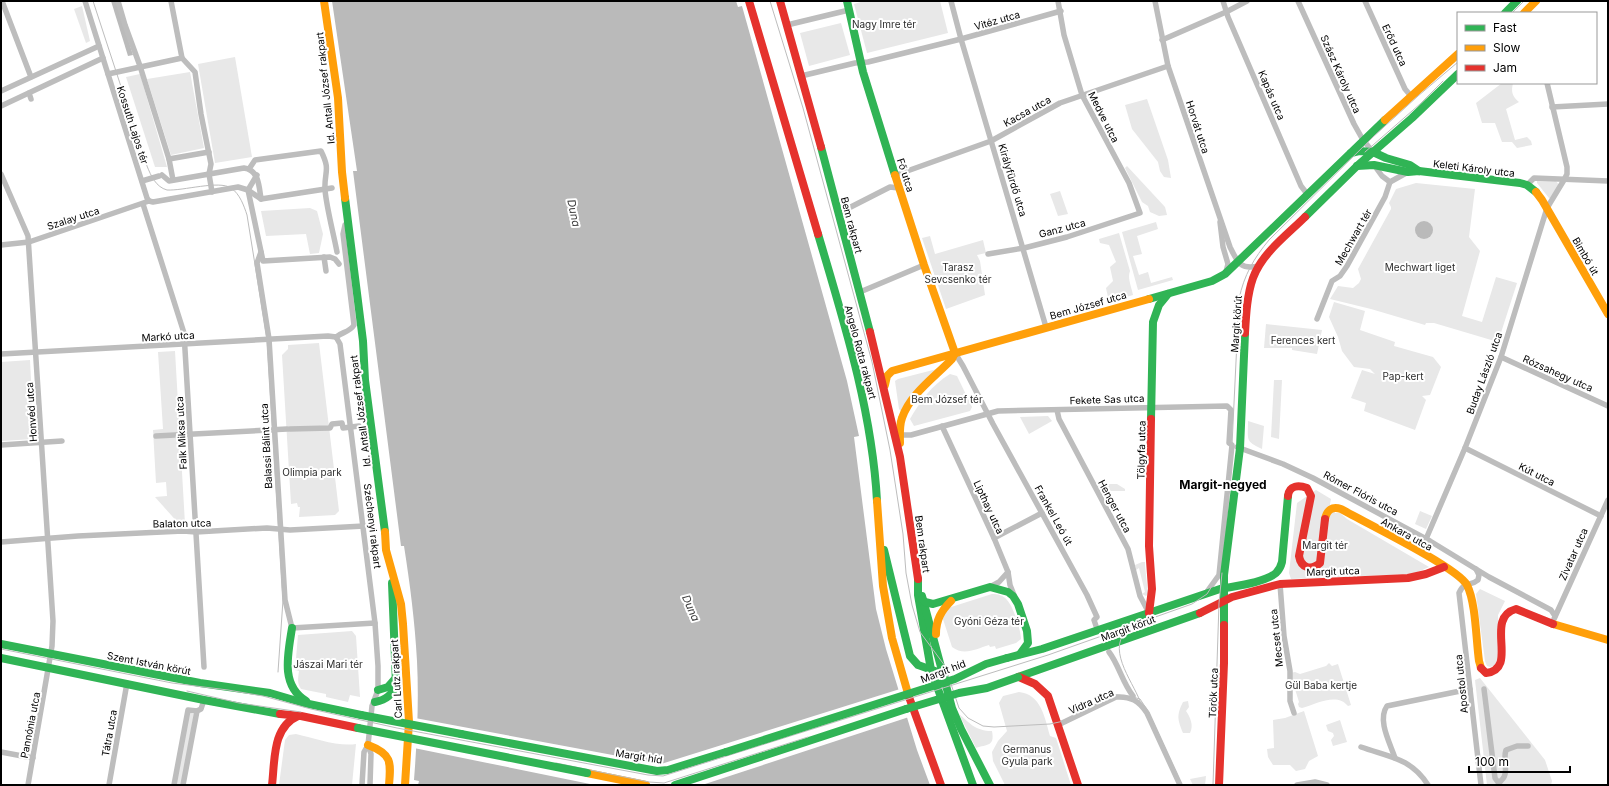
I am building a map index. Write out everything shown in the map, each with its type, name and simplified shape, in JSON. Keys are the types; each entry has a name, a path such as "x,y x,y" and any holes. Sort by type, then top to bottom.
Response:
{"main road":[{"name":"Id. Antall József rakpart","path":"324,1 338,98 342,172 363,341 365,380 384,520 386,550 392,574"},
{"name":"Angelo Rotta rakpart","path":"749,1 813,216 857,373 876,466 883,584 892,640 903,682 914,715 941,785"},
{"name":"Bem rakpart","path":"780,1 839,213 884,387 900,457 919,586 925,602 952,708 961,729 990,785"},
{"name":"Fő utca","path":"847,1 860,63 924,265 955,353"},
{"path":"1506,12 1517,1"},
{"path":"1526,12 1536,1"},
{"path":"1225,274 1363,140 1457,55"},
{"name":"Margit körút","path":"1027,677 1203,612 1224,601 1223,589 1246,311 1250,287 1260,266 1275,247 1357,166 1412,118 1457,75"},
{"name":"Keleti Károly utca","path":"1350,153 1359,151 1373,152 1386,158 1410,165 1419,171"},
{"path":"1373,152 1378,166"},
{"name":"Keleti Károly utca","path":"1357,166 1378,166 1408,172 1419,171 1492,179 1527,185 1538,195 1547,208"},
{"name":"Bimbó út","path":"1547,208 1608,314"},
{"name":"Bem József utca","path":"955,353 1212,280 1225,274"},
{"name":"Tölgyfa utca","path":"1149,613 1152,607 1149,555 1154,317 1160,302 1170,292"},
{"path":"884,387 887,376 892,371 955,353"},
{"path":"900,435 902,419 908,407 918,393 952,359 955,353"},
{"name":"Bem rakpart","path":"900,435 900,457"},
{"name":"Ankara utca","path":"1223,589 1273,575 1279,570 1282,562 1288,492 1291,488 1296,486 1307,488 1311,494 1298,558 1301,564 1305,567 1314,568 1320,563 1326,514 1328,510 1335,508 1342,509 1411,547 1460,577 1466,584"},
{"path":"880,542 890,570 910,656 920,668 943,674"},
{"name":"Margit utca","path":"1224,601 1232,597 1280,584 1408,578 1426,574 1444,567"},
{"path":"374,702 384,700 390,696 395,688 396,676 392,574"},
{"name":"Carl Lutz rakpart","path":"392,574 401,604 406,663 409,722 405,785"},
{"path":"1466,584 1471,596 1479,661 1482,669 1486,673 1494,672 1500,665 1502,626 1504,616 1509,610 1516,609 1552,625 1608,640"},
{"name":"Bem rakpart","path":"919,586 918,595 931,670 973,785"},
{"path":"918,595 925,602 933,604 990,586 999,588 1015,597 1028,636 1025,648 1018,655"},
{"name":"Margit körút","path":"1018,655 1042,649 1223,589"},
{"path":"936,649 937,618 943,608 954,598"},
{"name":"Török utca","path":"1219,785 1224,663 1224,601"},
{"path":"292,628 288,676 293,696"},
{"name":"Szent István körút","path":"1,644 200,683 293,696 314,705"},
{"name":"Margit híd","path":"314,705 386,720 662,771 955,679 986,664 1018,655"},
{"path":"1,658 290,717 301,716 646,785"},
{"path":"378,690 390,687 396,676"},
{"path":"675,785 921,704 959,693 987,688 1018,677 1027,677 1041,686 1048,696 1078,785"},
{"path":"272,785 279,735 290,717"},
{"path":"368,745 382,750 389,756 390,785"}],"street":[{"name":"Kossuth Lajos tér","path":"85,1 149,201"},
{"path":"118,1 140,66 169,159 174,180"},
{"path":"171,1 176,15 182,58 195,72 209,152 209,174 212,192"},
{"path":"801,76 868,62 961,39 951,1"},
{"name":"Medve utca","path":"1058,1 1061,11 1064,35 1082,95 1120,169 1130,184 1140,213"},
{"name":"Horvát utca","path":"1156,1 1168,66 1219,218 1238,263"},
{"name":"Kapás utca","path":"1223,1 1227,15 1301,186 1308,195"},
{"path":"1162,40 1227,15 1247,1"},
{"name":"Szász Károly utca","path":"1298,1 1354,124 1363,140 1373,152"},
{"name":"Erőd utca","path":"1365,1 1410,96"},
{"path":"2,4 31,77"},
{"path":"787,25 849,10"},
{"name":"Vitéz utca","path":"961,39 1061,11"},
{"name":"Királyfürdő utca","path":"961,39 1024,248 1046,327"},
{"path":"1,92 99,46"},
{"path":"1,106 103,58"},
{"path":"108,74 182,58"},
{"name":"Kacsa utca","path":"896,175 991,141 1060,103 1168,66"},
{"path":"1546,84 1567,167 1564,180 1547,208"},
{"path":"29,93 31,99"},
{"path":"1552,107 1608,104"},
{"path":"249,169 255,160 321,151 326,162 327,170 325,189 339,264 335,259 330,257 263,261 248,190 256,175"},
{"path":"169,159 209,152"},
{"path":"1378,166 1382,176 1390,182 1408,172"},
{"path":"142,181 161,176 169,180 174,180 249,169 256,175 261,199"},
{"name":"Honvéd utca","path":"1,174 27,231 53,620 51,654"},
{"name":"Keleti Károly utca","path":"1527,185 1534,178 1608,181"},
{"name":"Mechwart tér","path":"1317,320 1332,281 1340,276 1347,266 1385,198 1390,182"},
{"path":"149,201 153,202 238,187 248,190 261,199 332,188"},
{"path":"839,213 890,187 899,188"},
{"name":"Szalay utca","path":"1,245 28,242 149,201"},
{"name":"Falk Miksa utca","path":"143,204 184,333 204,667"},
{"name":"Buday László utca","path":"1426,539 1465,448 1501,357 1547,208"},
{"name":"Ganz utca","path":"988,254 1024,248 1071,236 1140,213"},
{"name":"Horvát utca","path":"1219,218 1222,247 1228,264 1225,274"},
{"name":"Id. Antall József rakpart","path":"336,337 341,333 350,330 354,325 343,234 345,226 348,222"},
{"name":"Balassi Bálint utca","path":"260,250 257,263 269,339 285,600 292,628"},
{"path":"324,257 326,271"},
{"path":"1238,263 1245,267 1260,266"},
{"path":"860,292 924,265"},
{"name":"Markó utca","path":"1,354 328,336 336,337"},
{"name":"Széchenyi rakpart","path":"336,337 340,344 375,623"},
{"path":"892,421 900,435 911,435 988,413 964,366 955,353"},
{"name":"Rózsahegy utca","path":"1501,357 1608,406"},
{"name":"Margit körút","path":"1206,594 1219,575 1236,446 1229,443 1231,410 1227,406"},
{"name":"Fekete Sas utca","path":"988,413 998,411 1227,406"},
{"name":"Henger utca","path":"1057,410 1059,419 1128,549 1140,596 1149,613"},
{"name":"Frankel Leó út","path":"988,413 1087,596 1097,617 1094,620 1096,626"},
{"path":"156,436 274,429 330,428 332,424 342,423 343,428 359,426"},
{"name":"Lipthay utca","path":"942,426 994,538 1008,572 1010,585 1015,597"},
{"path":"1,445 62,441"},
{"name":"Rómer Flóris utca","path":"1236,446 1283,464 1313,478 1426,539 1476,569 1551,610 1556,616"},
{"name":"Kút utca","path":"1465,448 1601,516"},
{"name":"Zivatar utca","path":"1556,616 1608,500"},
{"path":"994,538 1042,513"},
{"name":"Balaton utca","path":"1,542 183,531 196,532 267,528 280,529 364,526"},
{"path":"1466,584 1474,583 1478,580 1479,575 1476,569"},
{"path":"990,586 999,582 1008,572"},
{"name":"Mecset utca","path":"1280,584 1284,636 1290,671 1290,701 1294,713"},
{"name":"Apostol utca","path":"1466,584 1462,587 1460,593 1481,785"},
{"path":"1552,625 1556,616"},
{"path":"292,628 375,623 378,690 372,706 368,745 364,752 362,785"},
{"path":"1109,652 1126,686 1133,697 1142,705 1147,713 1180,785"},
{"name":"Pannónia utca","path":"28,785 51,654"},
{"name":"Tátra utca","path":"110,785 127,683"},
{"path":"1395,758 1383,718 1384,710 1387,706 1470,689"},
{"path":"1484,689 1495,778 1500,784 1506,774 1504,755 1506,750 1517,746 1528,746"},
{"name":"Vidra utca","path":"1058,725 1110,699 1133,697"},
{"path":"183,785 197,711 201,709 204,700"},
{"path":"174,785 188,710 197,711"},
{"path":"368,745 371,754 370,785"},
{"path":"1361,747 1406,763 1420,773 1428,785"},
{"path":"1,752 33,758"},
{"path":"1297,785 1315,782 1328,785"}],"green space":[{"name":"Nagy Imre tér","path":"864,1 940,1 948,33 867,53 854,4"},
{"path":"82,6 90,41 86,43 74,9"},
{"path":"841,23 850,55 809,66 800,33"},
{"path":"235,57 252,157 215,163 198,64"},
{"path":"190,72 204,148 171,155 147,79"},
{"path":"140,74 167,167 155,167 126,77"},
{"path":"1501,84 1513,84 1513,94 1519,102 1506,109 1515,140 1527,137 1531,141 1532,145 1517,148 1512,142 1502,142 1495,123 1482,123 1476,103"},
{"path":"1147,99 1168,160 1171,178 1164,177 1160,171 1158,162 1132,129 1125,105"},
{"path":"1127,166 1165,207 1167,215 1159,216 1150,212 1148,206 1142,202 1125,168"},
{"path":"1537,181 1556,181 1559,185 1549,198"},
{"name":"Mechwart liget","path":"1416,183 1475,189 1469,237 1480,251 1462,316 1482,322 1496,277 1517,283 1498,342 1434,323 1426,323 1425,325 1330,299 1338,286 1353,288 1359,283 1361,279 1358,269 1391,209 1389,203 1396,189"},
{"path":"1060,191 1068,214 1058,216 1050,194"},
{"path":"310,208 317,211 323,234 319,253 310,254 306,234 266,236 261,211"},
{"path":"1156,222 1158,229 1137,236 1142,254 1133,256 1139,275 1148,272 1151,283 1172,277 1173,280 1138,290 1122,232"},
{"path":"1119,233 1130,271 1129,280 1133,295 1109,302 1106,288 1113,281 1110,267 1116,262 1109,245 1100,243 1099,239"},
{"name":"Tarasz Sevcsenko tér","path":"930,236 935,254 983,240 986,253 977,255 980,261 985,295 946,309 922,238"},
{"name":"Pap-kert","path":"1334,302 1365,311 1360,330 1395,342 1394,346 1433,357 1441,367 1430,395 1422,396 1426,400 1415,430 1364,411 1366,403 1351,398 1362,370 1375,374 1370,369 1354,367 1342,351 1338,337 1329,317"},
{"name":"Ferences kert","path":"1266,324 1322,330 1317,354 1292,350 1292,348 1264,348"},
{"name":"Olimpia park","path":"319,343 339,511 335,515 299,517 300,507 298,507 297,503 291,504 282,355 288,349 288,345"},
{"path":"175,351 185,524 180,525 155,497 167,496 166,482 156,483 153,430 163,429 158,352"},
{"path":"30,360 34,439 1,441 1,362"},
{"path":"937,369 902,412 899,409 895,381"},
{"name":"Bem József tér","path":"950,374 957,376 972,407 970,411 914,426 910,419 918,406 932,389"},
{"path":"1274,380 1282,380 1279,439 1271,437"},
{"path":"1048,416 1052,421 1029,434 1020,417"},
{"path":"1248,421 1264,426 1262,449 1250,442 1248,436"},
{"path":"1106,484 1117,484 1125,489 1125,491 1105,491"},
{"name":"Margit tér","path":"1316,490 1331,499 1330,504 1335,513 1340,513 1347,519 1429,567 1412,574 1291,579 1289,573 1297,503"},
{"path":"1420,511 1432,516 1426,529 1415,524"},
{"path":"1145,562 1148,594 1146,596 1142,594 1145,592 1139,568 1136,570 1135,565"},
{"path":"1480,589 1505,601 1498,615 1499,649 1496,665 1490,667 1487,666 1485,661 1476,594"},
{"name":"Gyóni Géza tér","path":"992,594 1002,596 1012,607 1020,630 1021,639 1016,643 996,649 995,646 990,647 989,645 975,650 966,651 957,650 952,647 942,616 948,608"},
{"name":"Jászai Mari tér","path":"352,631 356,636 360,697 350,695 348,702 326,697 326,694 301,689 298,683 299,671 295,670 298,635"},
{"name":"Gül Baba kertje","path":"1329,663 1332,666 1338,664 1351,705 1348,706 1343,702 1332,699 1302,708 1299,707 1299,702 1290,673 1295,672 1300,674 1326,666"},
{"path":"1480,678 1545,760 1552,781 1551,785 1487,785 1475,680"},
{"name":"Germanus Gyula park","path":"1019,692 1032,697 1041,708 1050,736 1056,738 1071,785 1005,785 993,761 992,752 998,741 1007,731 999,703 1003,696"},
{"path":"1188,701 1189,707 1186,711 1190,718 1192,727 1190,733 1183,733 1179,721 1179,711 1183,702"},
{"path":"1304,711 1318,756 1309,761 1305,769 1296,771 1290,765 1273,765 1268,757 1267,749 1274,748 1273,720 1285,718"},
{"path":"189,713 194,714 181,785 176,785"},
{"path":"959,714 977,728 992,731 993,736 991,742 987,745 976,748"},
{"path":"1340,720 1347,742 1333,746 1331,740 1334,736 1333,733 1328,731 1326,725"},
{"path":"296,734 334,743 349,745 356,744 352,785 279,785 285,740 289,735"},
{"path":"1206,776 1205,785 1193,785 1190,779"}],"water":[{"path":"111,1 116,1 133,55 128,56"},
{"name":"Duna","path":"332,1 736,1 738,7 742,6 847,381 859,436 854,437 876,609 886,649 917,750 930,785 418,785 419,781 414,780 418,691 414,618 404,546 401,546 353,171 357,171"},
{"path":"1424,221 1430,224 1433,230 1430,236 1424,239 1418,236 1415,230 1418,224"}],"pier":[{"path":"900,689 909,717 702,785 595,785 414,748 415,718 661,764"}],"tram line":[{"path":"93,1 147,166 154,181 163,189 167,190 210,185 231,188 237,193 247,215 267,339 283,600 278,672"},
{"path":"770,1 803,108 872,362 890,450 903,534 906,573 912,605 920,632 945,666 959,708 968,718 983,726 994,727 1050,724 1064,721 1117,695 1140,699 1148,711 1182,785"},
{"path":"1513,12 1524,1"},
{"path":"1,649 172,683 263,696 311,709 397,728 648,775 663,776 1048,655 1192,604 1207,594 1219,575 1232,445 1239,299 1250,267 1269,240 1374,136 1457,63"},
{"path":"1365,152 1420,104 1443,81"},
{"path":"1213,785 1219,603 1222,573"},
{"path":"1130,628 1123,635 1119,644 1120,653 1126,673 1140,701"},
{"path":"187,691 239,703 301,712"},
{"path":"556,763 649,782 664,783 808,737"}],"traffic: fast":[{"path":"847,1 863,72 895,175"},
{"path":"1506,12 1517,1"},
{"path":"1305,217 1357,166 1412,118 1457,75"},
{"path":"1149,299 1212,281 1225,274 1385,120"},
{"path":"821,147 870,332"},
{"path":"1351,153 1359,151 1373,152 1386,158 1410,165 1419,171"},
{"path":"1357,166 1374,165 1408,172 1419,171 1520,183 1527,185 1536,192"},
{"path":"345,198 363,341 365,380 385,532"},
{"path":"818,234 847,333 863,400 874,467 877,501"},
{"path":"1151,419 1153,322 1159,305 1168,294"},
{"path":"1224,625 1224,575 1240,448 1245,333"},
{"path":"1007,658 1042,649 1220,589 1249,584 1271,576 1278,571 1282,562 1288,496"},
{"path":"884,550 910,656 918,665 935,671"},
{"path":"918,579 918,595 931,670 973,785"},
{"path":"375,702 388,696 393,691 396,684 392,583"},
{"path":"922,599 925,602 933,604 990,587 1008,592 1013,596 1018,604 1027,631 1028,643 1020,654"},
{"path":"922,596 952,708 961,729 990,785"},
{"path":"1018,677 1200,613"},
{"path":"292,628 288,658 289,678 292,686 306,701"},
{"path":"1,644 200,683 270,693 304,703 361,715"},
{"path":"1,658 204,700 280,714"},
{"path":"726,752 955,679 986,664 1007,658"},
{"path":"906,709 959,693 987,688 1018,677"},
{"path":"378,690 388,687 395,679"},
{"path":"675,785 906,709"},
{"path":"361,715 461,734"},
{"path":"358,728 587,773"},
{"path":"461,734 657,771 668,770 726,752"}],"traffic: slow":[{"path":"324,1 338,98 345,198"},
{"path":"1525,12 1536,1"},
{"path":"1385,120 1457,55"},
{"path":"895,175 924,265 955,353"},
{"path":"1536,192 1608,314"},
{"path":"885,385 887,376 892,371 1149,299"},
{"path":"900,443 900,424 906,409 924,386 952,359 955,353"},
{"path":"877,501 883,586 892,638 909,697"},
{"path":"1325,519 1327,513 1333,508 1341,509 1429,556 1460,577 1467,585 1470,593 1481,668"},
{"path":"385,532 386,550 401,604 403,624 409,722 405,785"},
{"path":"936,634 940,616 944,608 951,601"},
{"path":"1553,624 1608,640"},
{"path":"368,745 376,748 386,756 390,765 389,785"},
{"path":"587,773 646,785"}],"traffic: jam":[{"path":"749,1 818,234"},
{"path":"780,1 821,147"},
{"path":"1245,333 1249,291 1257,269 1269,252 1305,217"},
{"path":"870,332 900,457 918,579"},
{"path":"1149,613 1152,589 1149,546 1151,419"},
{"path":"1288,496 1290,490 1298,486 1307,488 1311,496 1299,556 1304,566 1313,567 1320,563 1325,519"},
{"path":"1200,613 1232,597 1280,584 1408,578 1426,574 1444,567"},
{"path":"1481,668 1486,673 1496,669 1500,663 1502,653 1502,622 1507,614 1516,609 1553,624"},
{"path":"1219,785 1224,625"},
{"path":"1019,677 1035,684 1048,696 1078,785"},
{"path":"909,697 941,785"},
{"path":"280,714 301,716 358,728"},
{"path":"272,785 276,746 279,736 283,728 298,716"}],"district":[{"name":"Margit-negyed","path":"1223,484"}]}
